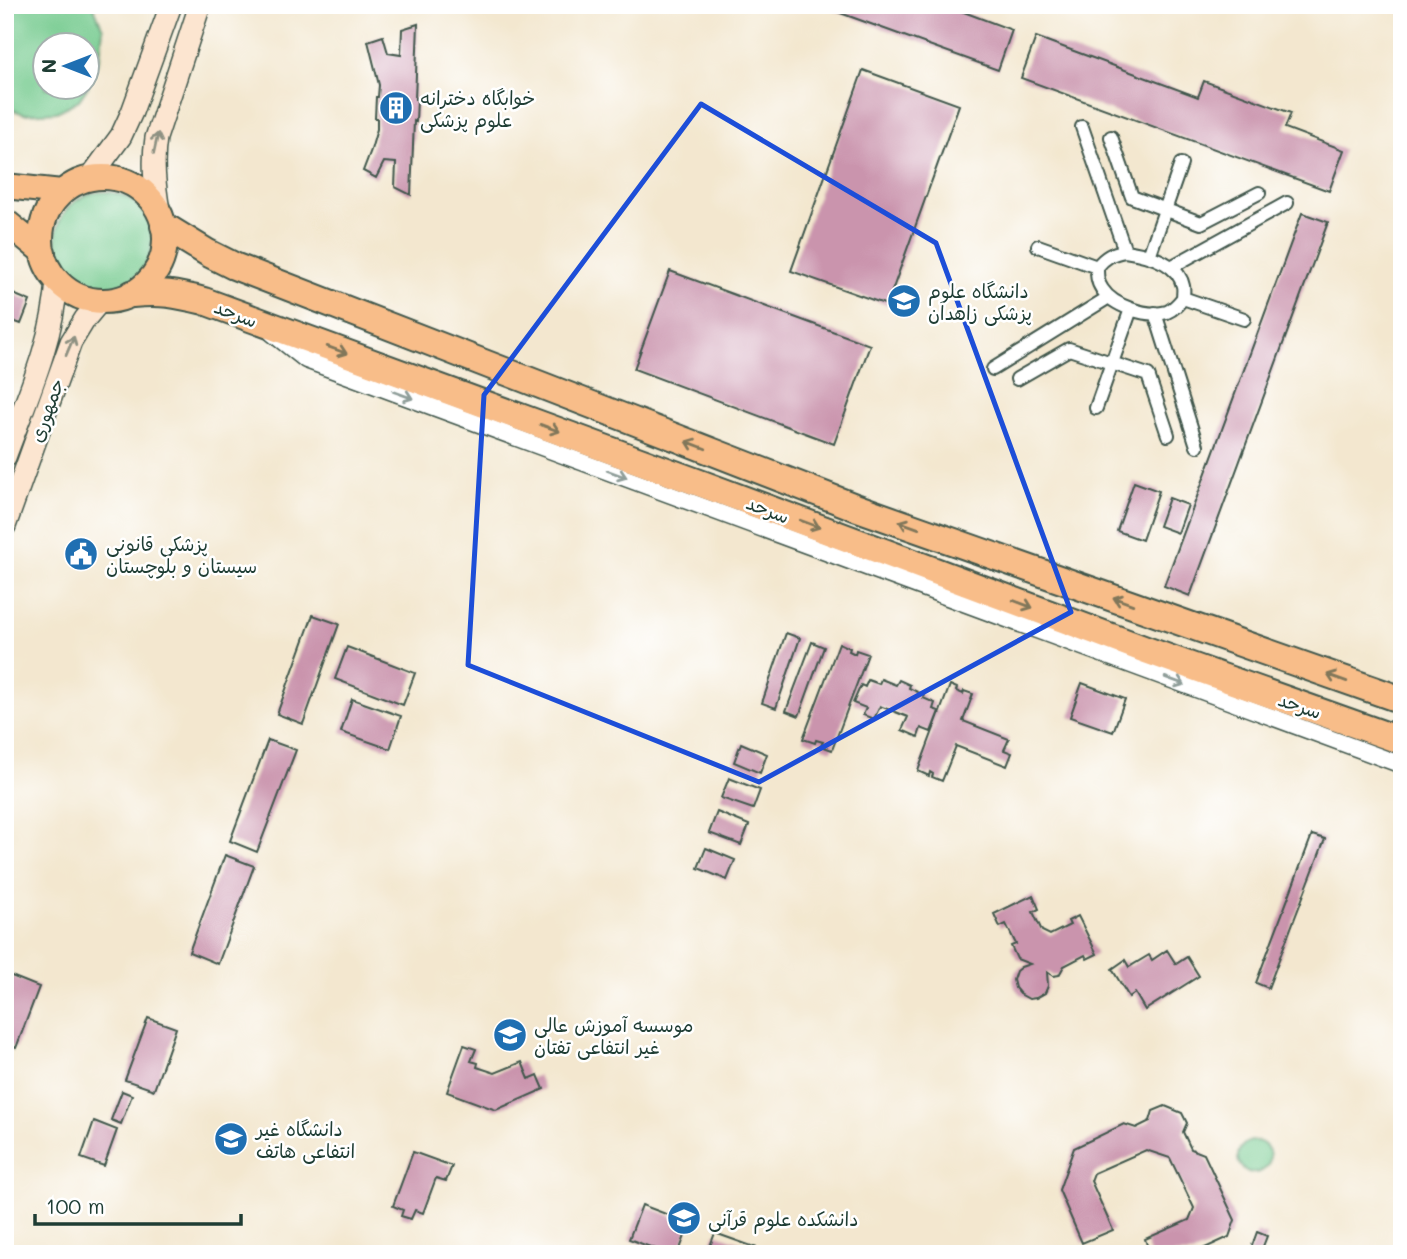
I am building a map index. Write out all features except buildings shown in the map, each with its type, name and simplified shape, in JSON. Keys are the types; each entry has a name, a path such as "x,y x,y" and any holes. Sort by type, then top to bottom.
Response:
{"highway":[{"name":"سرحد","path":"161,218 208,253 234,266 855,507 1402,700"},
{"name":"سرحد","path":"132,295 156,292 204,301 1146,650 1402,741"}],"main road":[{"path":"90,178 127,124 171,5"},
{"path":"161,218 150,197 123,179 107,176 75,183 62,192 44,219 41,235 48,267 57,281 69,291 100,301 132,295 155,273 165,242 161,218 153,172 153,155 156,138 200,5"},
{"path":"5,186 62,192"},
{"path":"5,221 43,252"},
{"name":"جمهوری","path":"5,457 42,357 56,299 57,281"},
{"name":"جمهوری","path":"5,526 71,342 100,301"}],"street":[{"path":"1082,127 1125,251"},
{"path":"1111,137 1132,197 1201,223 1259,193"},
{"path":"1149,256 1181,164"},
{"path":"1171,267 1287,203"},
{"path":"1038,246 1097,267"},
{"path":"1125,251 1149,256 1171,267 1183,286 1184,298 1176,307 1166,312 1131,309 1109,297 1097,279 1097,267 1104,258 1115,253 1125,251"},
{"path":"993,369 1109,297"},
{"path":"1184,298 1244,319"},
{"path":"1096,408 1131,309"},
{"path":"1155,313 1197,446"},
{"path":"257,321 306,360 1402,765"},
{"path":"1017,379 1069,349 1148,375 1168,435"}],"highlighted area":[{"path":"701,104 936,243 1071,612 759,782 468,665 484,395"}],"green space":[{"path":"5,5 93,5 103,29 102,38 102,32 32,32 32,102 75,102 57,112 24,114 5,107"},
{"path":"104,192 122,196 138,206 148,222 152,240 148,258 138,274 122,284 104,288 86,284 70,274 60,258 56,240 60,222 70,206 86,196"},
{"path":"1254,1141 1265,1146 1270,1157 1265,1168 1254,1173 1243,1168 1238,1157 1243,1146"}],"place":[{"name":"خوابگاه دخترانه علوم پزشکی","path":"396,108"},
{"name":"دانشگاه علوم پزشکی زاهدان","path":"904,301"},
{"name":"پزشکی قانونی سیستان و بلوچستان","path":"81,554"},
{"name":"موسسه آموزش عالی غیر انتفاعی تفتان","path":"510,1035"},
{"name":"دانشگاه غیر انتفاعی هاتف","path":"231,1139"},
{"name":"دانشکده علوم قرآنی","path":"684,1218"}]}
